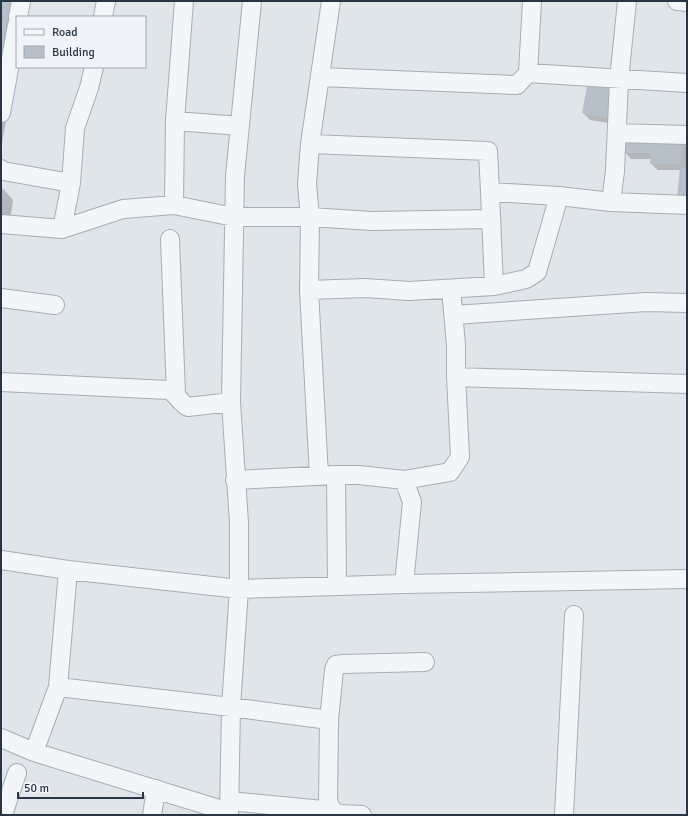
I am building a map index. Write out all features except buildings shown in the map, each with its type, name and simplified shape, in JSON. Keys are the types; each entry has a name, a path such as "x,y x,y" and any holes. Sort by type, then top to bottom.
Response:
{"street":[{"path":"18,16 21,1"},
{"path":"103,16 106,1"},
{"path":"174,205 175,121 184,1"},
{"path":"229,809 231,707 240,589 239,523 231,402 235,176 252,1"},
{"path":"332,1 310,144 307,184 310,217 309,290 337,586"},
{"path":"320,77 517,85 528,73 532,1"},
{"path":"611,202 615,171 619,80 627,1"},
{"path":"677,1 687,2"},
{"path":"1,113 16,30"},
{"path":"62,229 71,183 75,128 89,88 94,68"},
{"path":"528,73 619,80 687,83"},
{"path":"175,121 240,126"},
{"path":"617,133 687,135"},
{"path":"310,144 488,151 494,286"},
{"path":"1,169 3,171 71,183"},
{"path":"490,192 559,196 611,202 687,205"},
{"path":"309,290 365,288 409,291 451,289 494,286 526,279 537,272 559,196"},
{"path":"1,224 62,229 123,209 174,205 234,217 310,217 372,221 490,219"},
{"path":"170,239 176,394 182,404 188,406 231,402"},
{"path":"235,480 327,475 359,475 404,480 450,472 460,456 456,345 451,289"},
{"path":"1,298 55,305"},
{"path":"454,315 646,302 687,302"},
{"path":"456,377 687,384"},
{"path":"1,382 169,390 176,394"},
{"path":"404,480 412,502 404,584"},
{"path":"1,560 68,570 240,589 404,584 687,580"},
{"path":"34,752 58,687 68,570"},
{"path":"564,815 574,615"},
{"path":"333,811 328,802 329,720 334,670 336,665 425,662"},
{"path":"58,687 329,720"},
{"path":"1,738 34,752 156,789 229,809 333,811 340,814 362,815"},
{"path":"3,815 17,773"},
{"path":"152,815 156,789"}]}
